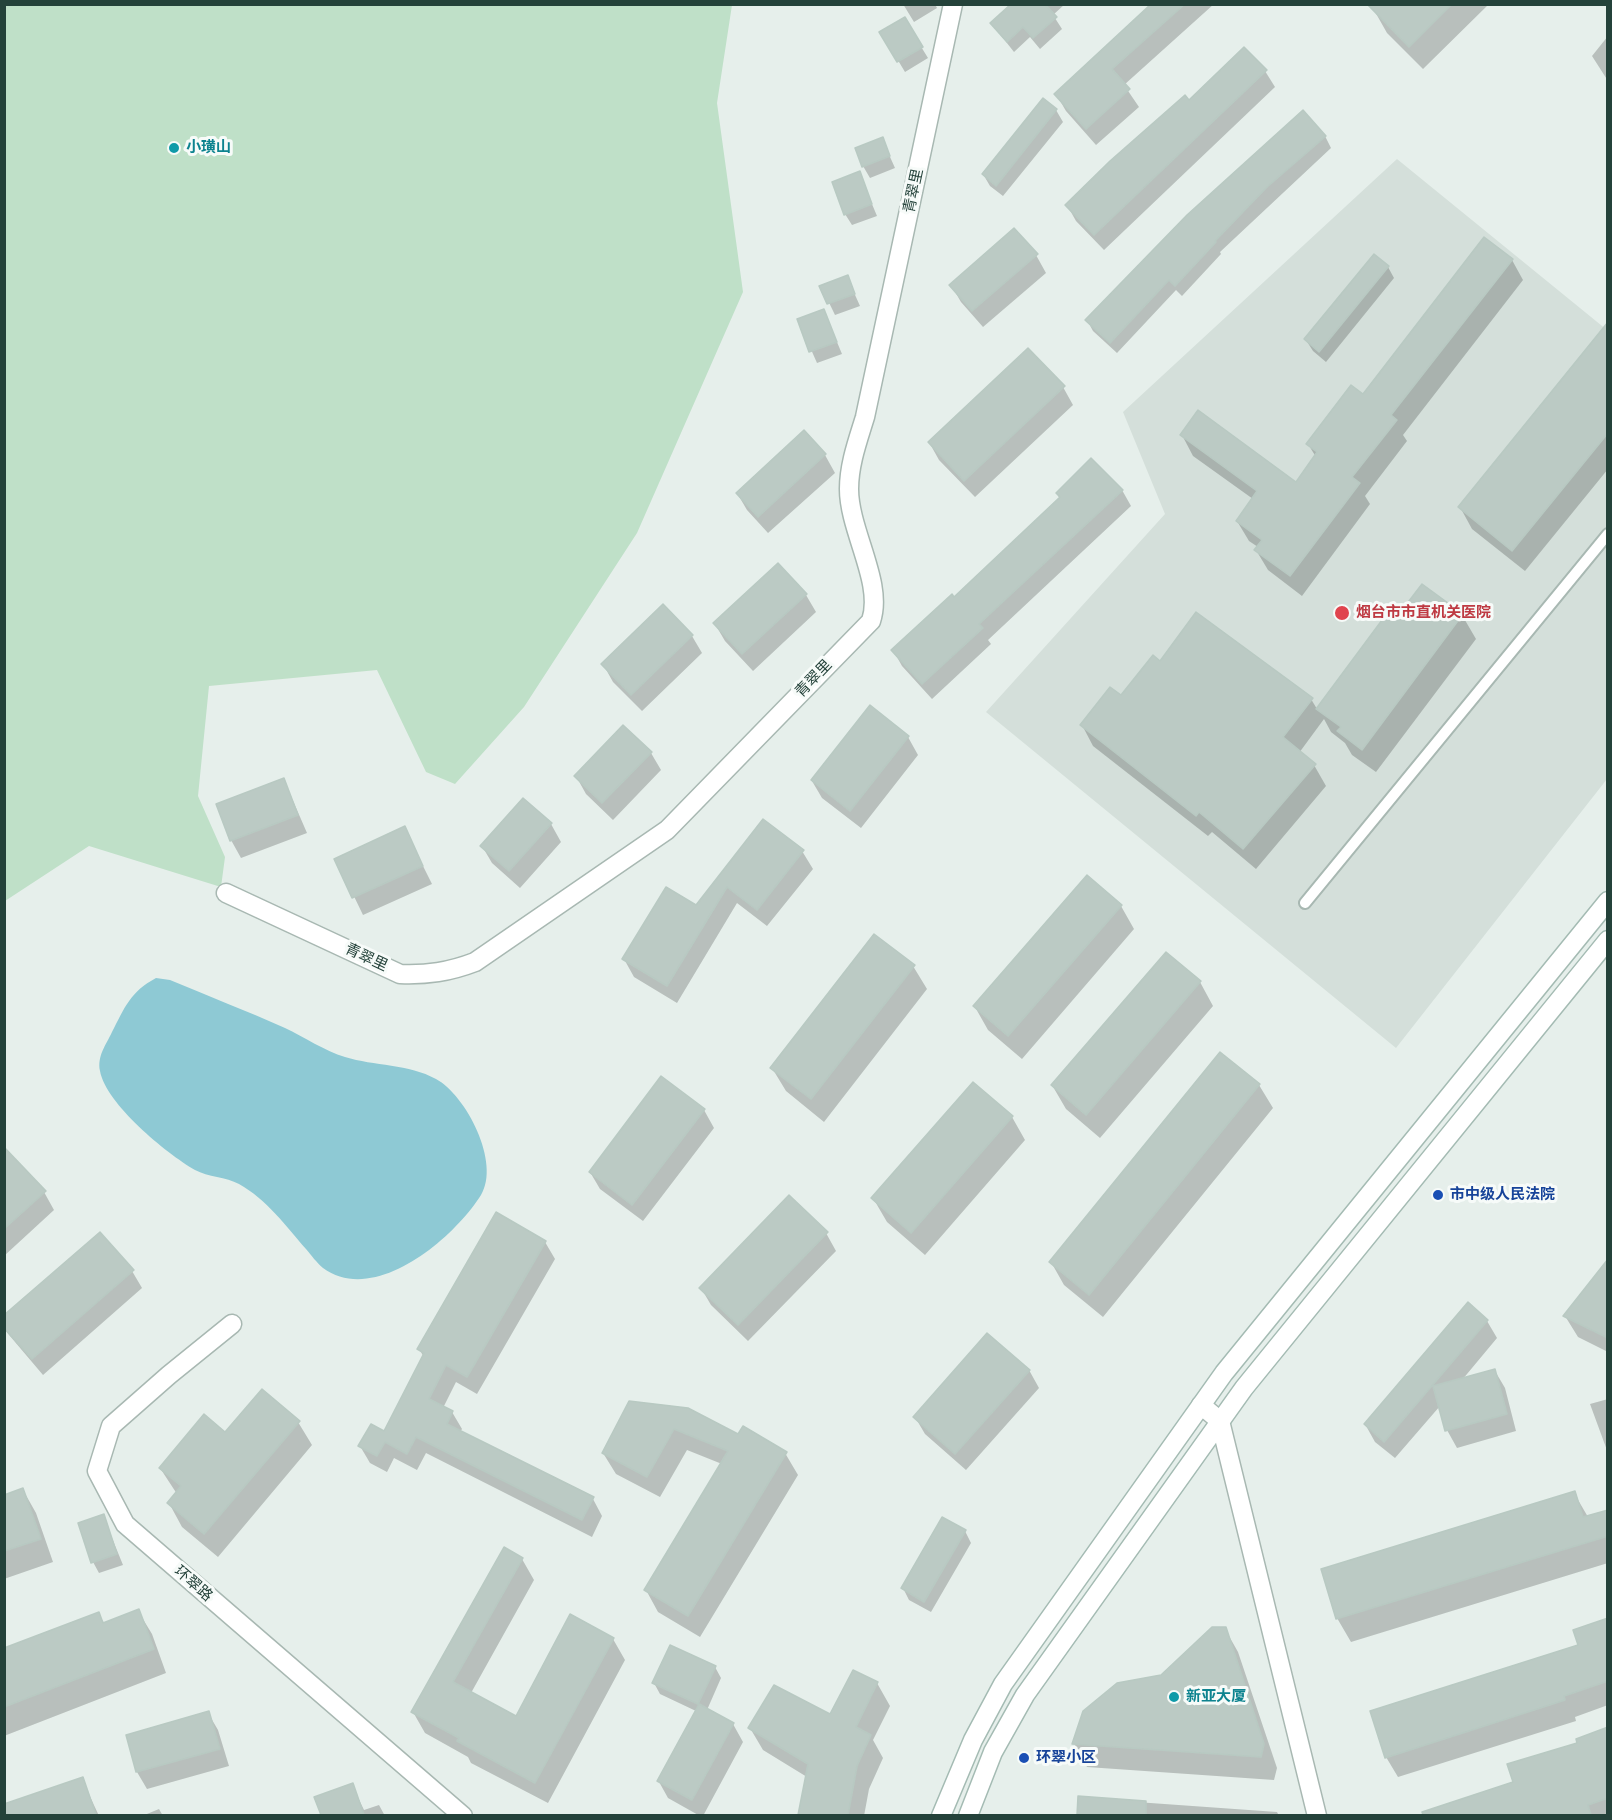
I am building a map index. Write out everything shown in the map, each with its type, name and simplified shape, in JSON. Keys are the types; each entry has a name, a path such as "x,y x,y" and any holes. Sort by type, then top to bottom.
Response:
{"street":[{"name":"青翠里","path":"226,893 400,974 425,975 454,970 475,962 667,830 871,621 874,609 873,595 851,514 849,489 852,461 866,417 953,4"},
{"path":"941,1815 973,1740 1003,1684 1224,1373 1608,901"},
{"path":"968,1815 993,1752 1025,1695 1251,1378 1608,940"},
{"name":"环翠路","path":"232,1324 111,1426 97,1471 125,1524 463,1815"},
{"path":"1201,1405 1220,1421 1317,1815"}],"lane":[{"path":"1305,903 1608,534"}],"shaded area":[{"name":"烟台市市直机关医院","path":"1397,159 1607,330 1607,779 1396,1048 986,712 1165,514 1123,412"}],"green space":[{"path":"5,5 732,5 717,103 743,292 637,533 524,707 455,784 426,772 377,670 209,686 198,796 225,857 221,887 89,846 5,901"}],"water":[{"path":"156,978 170,980 285,1028 337,1054 356,1060 414,1070 436,1079 447,1087 469,1114 483,1148 487,1166 486,1181 481,1195 469,1212 433,1247 389,1273 366,1279 344,1278 323,1268 258,1197 239,1184 195,1170 183,1162 154,1140 113,1098 100,1071 101,1055 129,1001 147,983"}],"building":[{"path":"1011,4 1045,4 1057,17 1033,38 1023,27 1007,42 990,23"},
{"path":"1151,4 1185,4 1112,69 1130,89 1086,129 1054,94"},
{"path":"1367,4 1452,4 1409,47"},
{"path":"905,17 923,47 897,62 879,32"},
{"path":"1244,47 1267,70 1094,235 1065,205 1110,161 1185,95 1189,100"},
{"path":"1043,98 1057,109 996,186 982,174"},
{"path":"1303,110 1326,136 1267,187 1175,286 1169,280 1110,343 1085,320 1187,215"},
{"path":"883,137 890,156 862,167 855,148"},
{"path":"860,171 872,204 844,215 832,182"},
{"path":"1014,228 1038,254 972,311 949,285"},
{"path":"1484,237 1513,259 1391,415 1397,420 1352,477 1360,483 1290,576 1254,550 1262,540 1236,521 1257,491 1180,435 1198,410 1296,482 1317,452 1306,444 1351,385 1363,394"},
{"path":"1374,254 1389,266 1319,352 1304,339"},
{"path":"848,275 855,294 827,304 819,286"},
{"path":"824,309 837,342 809,352 797,319"},
{"path":"1608,322 1608,433 1512,551 1458,507"},
{"path":"1028,348 1065,386 964,481 928,442"},
{"path":"804,430 826,454 758,517 736,493"},
{"path":"1091,458 1123,490 979,624 983,628 922,684 891,650 952,594 954,597 1060,497 1056,493"},
{"path":"778,563 807,594 742,654 713,623"},
{"path":"1422,584 1463,614 1362,750 1337,731 1341,727 1316,709 1391,608 1399,614"},
{"path":"663,604 693,635 631,695 601,664"},
{"path":"1196,612 1313,698 1283,737 1316,764 1243,849 1199,812 1196,816 1080,725 1110,687 1121,695 1153,655 1160,661"},
{"path":"870,705 909,736 850,811 811,780"},
{"path":"623,725 652,752 602,803 574,776"},
{"path":"284,778 298,815 230,841 216,804"},
{"path":"523,798 552,823 509,871 480,846"},
{"path":"763,819 804,850 757,910 727,887 667,986 622,959 666,887 696,905"},
{"path":"405,826 423,866 352,898 334,859"},
{"path":"1087,875 1122,905 1008,1036 973,1006"},
{"path":"874,934 915,965 811,1099 770,1068"},
{"path":"1166,952 1201,981 1086,1115 1051,1085"},
{"path":"1220,1052 1260,1084 1089,1295 1049,1262"},
{"path":"661,1076 705,1109 632,1205 589,1172"},
{"path":"973,1082 1013,1116 911,1233 871,1198"},
{"path":"4,1147 46,1191 4,1229"},
{"path":"789,1195 828,1232 738,1325 699,1288"},
{"path":"496,1212 546,1241 467,1377 446,1365 429,1399 453,1411 447,1424 594,1497 582,1520 416,1437 407,1454 385,1442 377,1456 358,1446 371,1424 384,1431 424,1353 417,1349"},
{"path":"100,1232 134,1270 32,1359 4,1328 4,1315"},
{"path":"1608,1259 1608,1338 1563,1316"},
{"path":"1468,1302 1488,1320 1384,1442 1364,1424"},
{"path":"987,1333 1030,1370 955,1454 913,1417"},
{"path":"1495,1369 1507,1414 1445,1431 1433,1386"},
{"path":"262,1389 300,1421 204,1534 167,1503 181,1486 159,1468 204,1414 225,1432"},
{"path":"629,1401 688,1408 738,1434 743,1426 787,1452 688,1616 644,1590 728,1451 674,1429 647,1477 602,1453"},
{"path":"23,1488 41,1539 4,1551 4,1495"},
{"path":"1575,1491 1583,1517 1608,1510 1608,1536 1336,1619 1321,1569"},
{"path":"104,1514 117,1554 91,1563 78,1523"},
{"path":"942,1517 966,1530 924,1602 901,1588"},
{"path":"504,1547 523,1558 453,1682 516,1716 570,1614 614,1638 535,1783 457,1741 459,1738 411,1712"},
{"path":"139,1609 154,1649 4,1707 4,1648 99,1612 103,1623"},
{"path":"1608,1618 1608,1681 1564,1696 1565,1700 1385,1758 1370,1711 1578,1645 1573,1630"},
{"name":"新亚大厦","path":"1212,1627 1226,1627 1264,1744 1261,1757 1072,1744 1083,1711 1117,1683 1161,1675"},
{"path":"670,1645 716,1666 698,1704 652,1683"},
{"path":"853,1670 878,1682 856,1727 871,1735 857,1766 848,1815 798,1815 808,1764 748,1728 774,1685 830,1714"},
{"path":"699,1704 734,1723 692,1800 657,1781"},
{"path":"209,1711 220,1749 136,1772 126,1735"},
{"path":"1608,1727 1608,1798 1588,1805 1591,1815 1423,1815 1422,1812 1513,1782 1507,1764 1577,1743 1576,1739"},
{"path":"83,1777 96,1815 4,1815 4,1804"},
{"path":"353,1783 364,1815 321,1815 314,1797"},
{"path":"1078,1796 1146,1801 1146,1815 1077,1815"}],"place":[{"name":"小璜山","path":"174,148"},
{"name":"烟台市市直机关医院","path":"1342,613"},
{"name":"市中级人民法院","path":"1438,1195"},
{"name":"新亚大厦","path":"1174,1697"},
{"name":"环翠小区","path":"1024,1758"}]}
